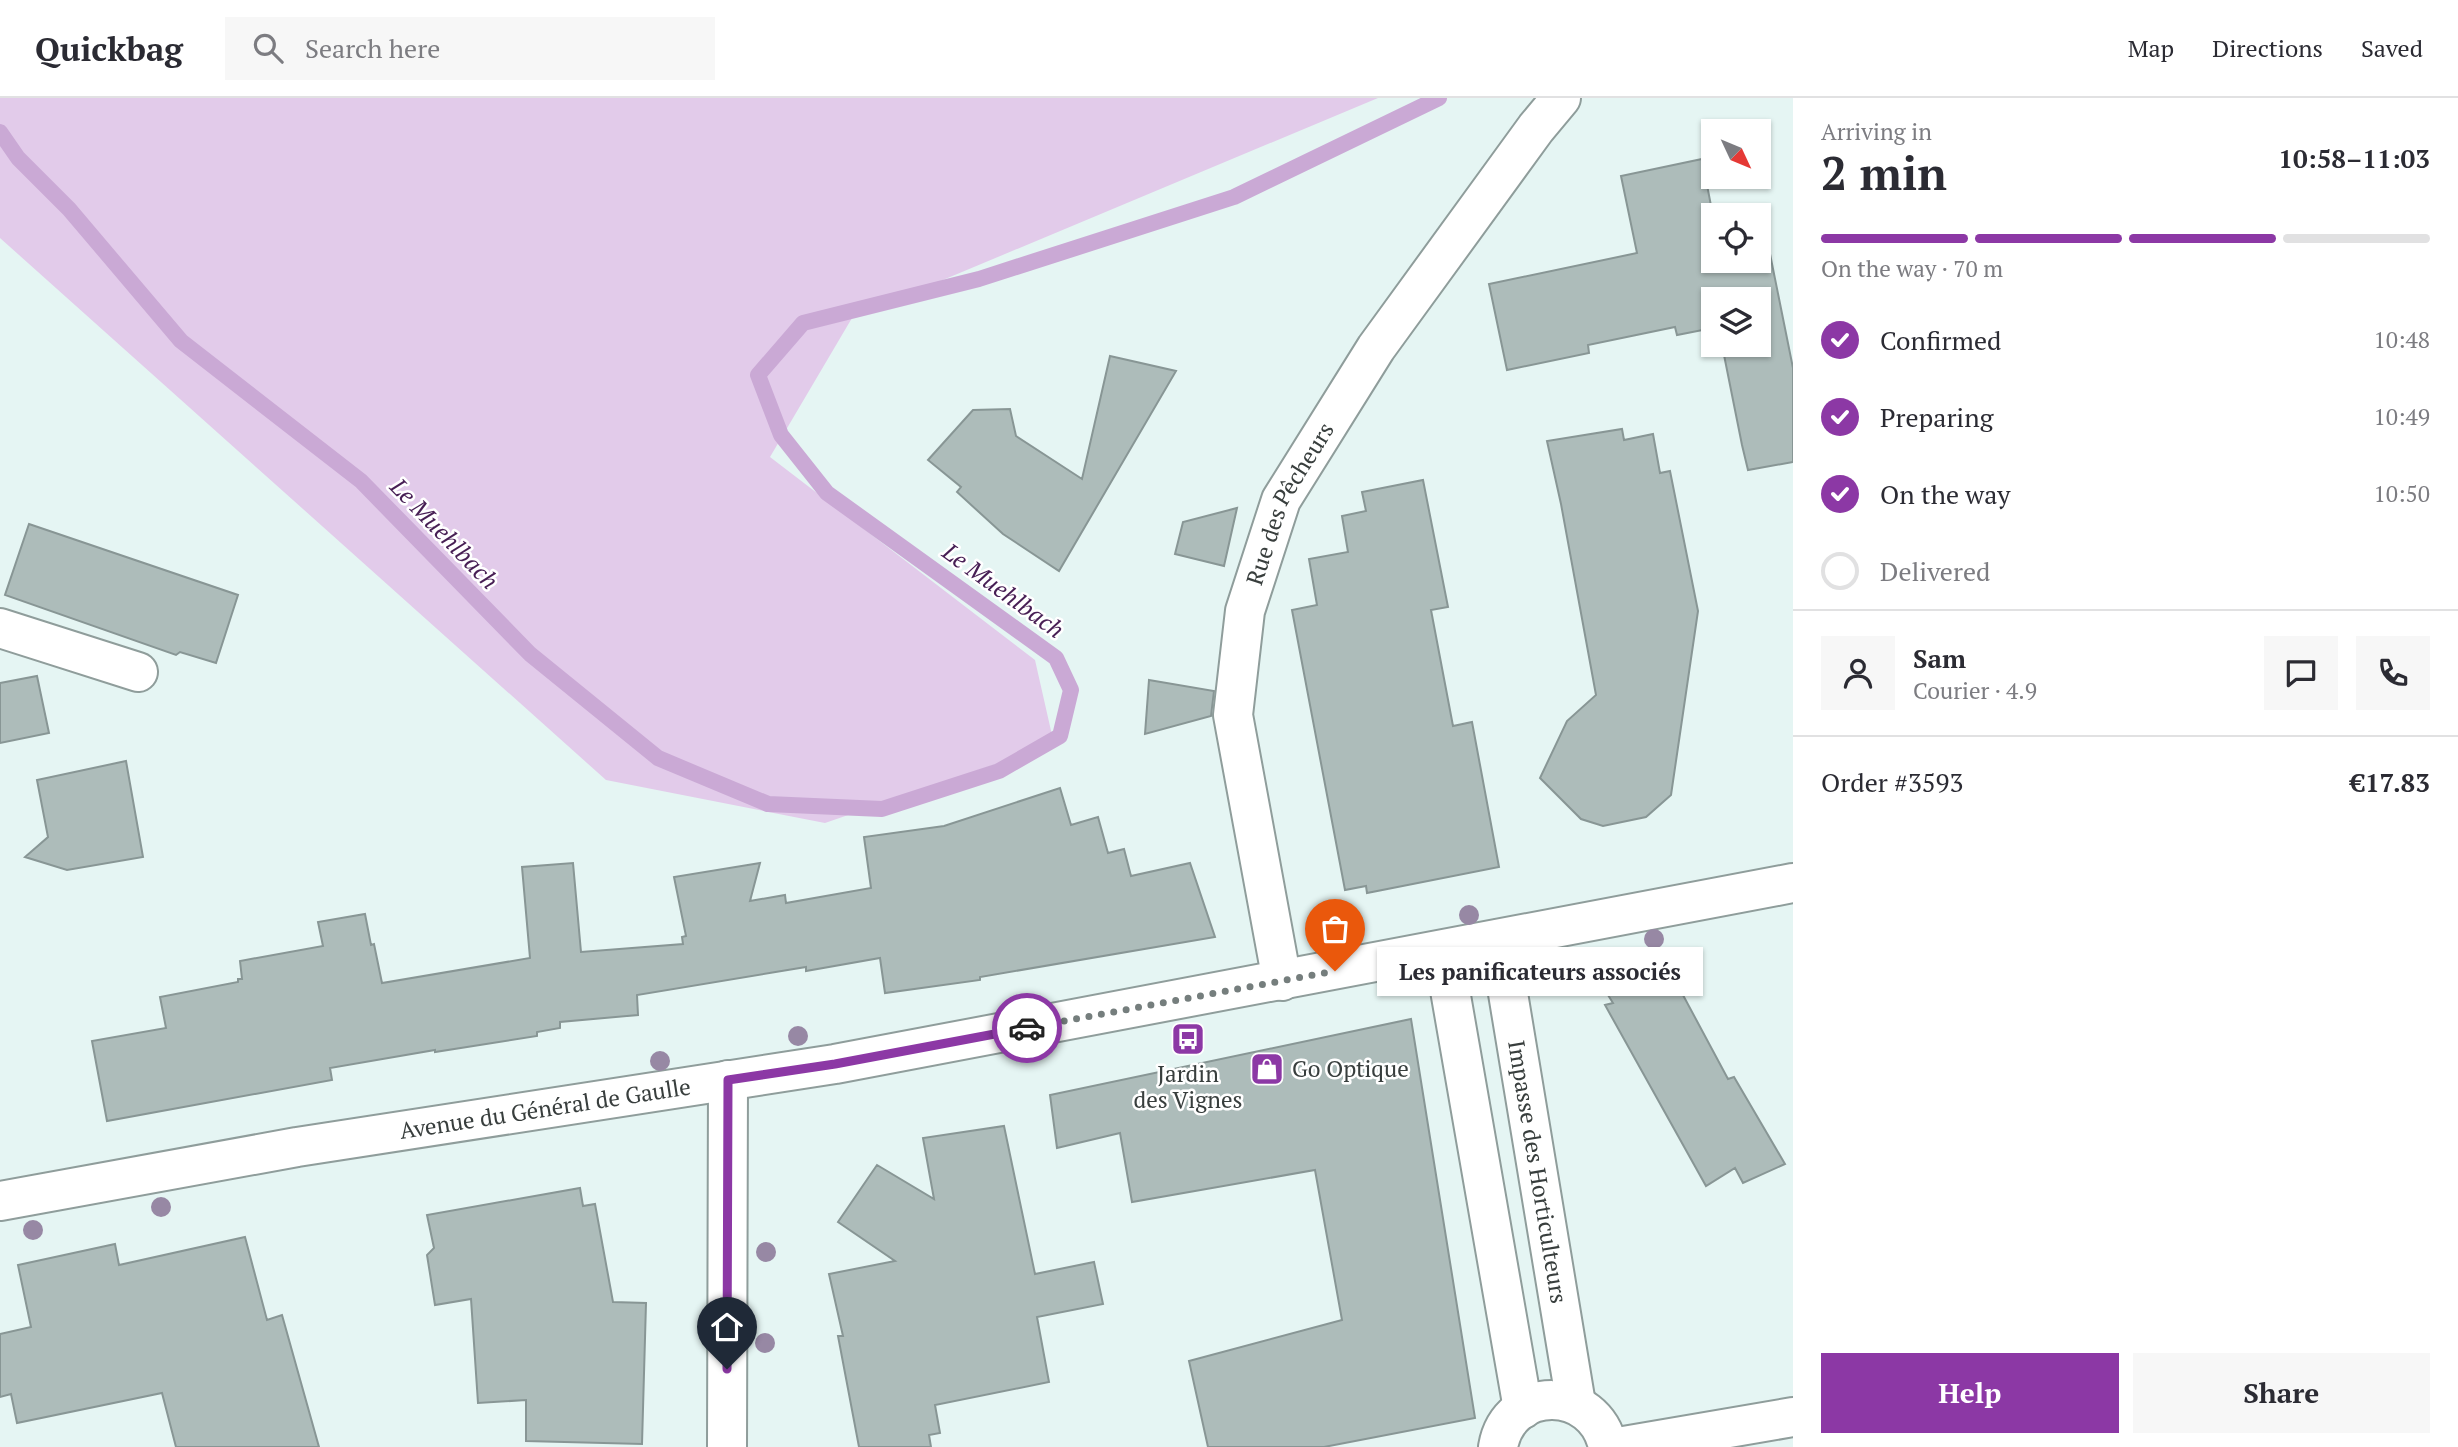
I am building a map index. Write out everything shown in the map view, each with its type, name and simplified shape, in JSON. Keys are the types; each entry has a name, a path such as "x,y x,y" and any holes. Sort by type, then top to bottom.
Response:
{"street":[{"name":"Rue des Pêcheurs","path":"1282,981 1233,715 1245,611 1281,500 1376,348 1536,128 1561,98"},
{"path":"0,628 138,673"},
{"name":"Avenue du Général de Gaulle","path":"0,1201 297,1147 835,1064 1793,883"},
{"name":"Impasse des Horticulteurs","path":"1499,939 1576,1404"},
{"path":"1443,950 1523,1409"},
{"path":"727,1447 728,1080"},
{"path":"1498,1447 1503,1429 1512,1418 1523,1409 1549,1399 1576,1404 1588,1412 1606,1435 1608,1447"},
{"path":"1618,1447 1793,1417"}],"shaded area":[{"path":"0,98 1378,98 852,318 770,457 1035,660 1054,744 825,823 606,780 0,238"}],"building":[{"path":"1701,159 1701,189 1708,189 1710,203 1701,203 1701,273 1771,273 1771,259 1793,368 1793,462 1748,470 1724,357 1771,357 1771,287 1701,287 1701,330 1677,335 1675,327 1588,345 1589,353 1507,370 1489,284 1637,253 1621,176"},
{"path":"1110,356 1176,371 1059,571 1003,534 957,492 961,487 928,460 973,410 1010,409 1016,436 1082,479"},
{"path":"1622,429 1624,440 1653,434 1660,473 1670,471 1698,611 1671,795 1646,817 1603,826 1581,819 1540,778 1567,721 1596,695 1547,441"},
{"path":"1423,480 1448,607 1431,610 1453,726 1472,722 1499,867 1367,893 1366,886 1345,890 1292,610 1317,605 1309,559 1348,552 1342,516 1366,511 1362,492"},
{"path":"1237,508 1224,566 1175,554 1183,522"},
{"path":"29,524 238,595 216,663 180,652 176,655 5,595"},
{"path":"37,676 49,733 0,743 0,683"},
{"path":"1149,680 1214,691 1211,716 1145,734"},
{"path":"126,761 143,857 67,870 25,857 48,837 37,780"},
{"path":"1060,788 1071,825 1098,817 1108,853 1124,849 1131,876 1190,863 1215,937 980,977 980,980 885,993 880,958 806,971 806,967 637,995 638,1015 560,1022 560,1028 537,1032 537,1036 330,1068 332,1080 107,1121 92,1041 166,1028 160,997 238,982 238,979 242,979 240,961 323,946 318,922 365,914 382,983 530,958 522,867 573,863 581,952 683,944 682,937 686,936 674,877 760,863 750,901 785,895 786,903 871,888 864,837 944,826"},
{"path":"1676,982 1728,1079 1734,1077 1785,1164 1743,1183 1735,1168 1706,1186 1605,1005 1613,1003 1608,995"},
{"path":"1411,1019 1475,1418 1324,1447 1208,1447 1189,1361 1342,1320 1315,1170 1132,1202 1120,1133 1057,1148 1050,1095"},
{"path":"1004,1126 1035,1274 1094,1262 1103,1304 1037,1317 1049,1382 935,1405 940,1433 929,1435 931,1447 859,1447 838,1336 843,1336 829,1274 895,1261 838,1222 877,1165 934,1199 923,1138"},
{"path":"580,1188 583,1206 595,1204 613,1302 646,1303 642,1444 526,1441 526,1400 478,1403 471,1299 435,1305 427,1255 434,1248 427,1215"},
{"path":"245,1237 267,1320 282,1315 319,1447 176,1447 162,1393 17,1423 11,1394 0,1397 0,1334 31,1327 18,1265 115,1244 119,1265"}],"waterway":[{"name":"Le Muehlbach","path":"0,132 18,158 69,209 181,341 361,481 530,654 658,758 768,804 882,809 999,771 1060,736 1071,690 1056,658 827,493 781,435 758,375 803,323 979,279 1234,197 1439,98"}],"way so far":[{"path":"1027,1028 1335,971"}],"place":[{"name":"Les panificateurs associés","path":"1335,971"},
{"name":"Jardin des Vignes","path":"1188,1039"},
{"name":"Go Optique","path":"1267,1069"}],"route":[{"path":"727,1369 728,1080 835,1064 1027,1028"}]}
